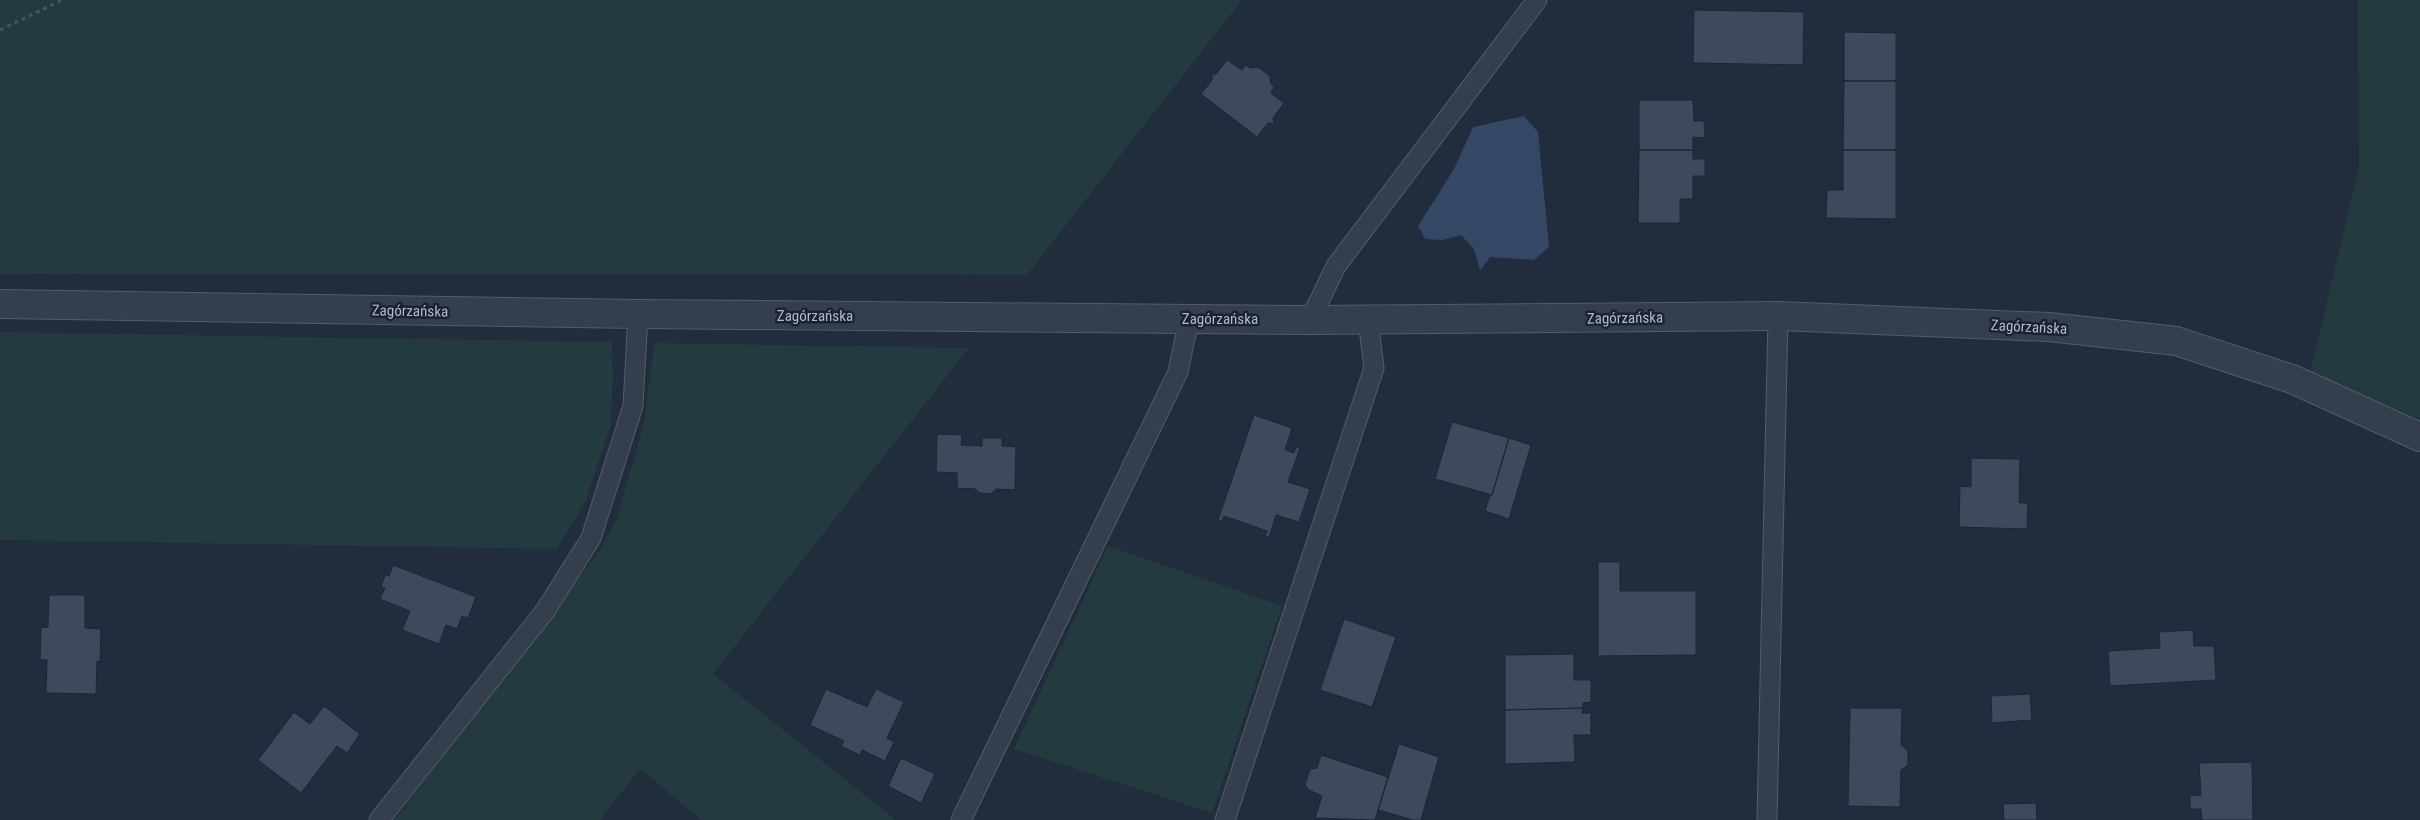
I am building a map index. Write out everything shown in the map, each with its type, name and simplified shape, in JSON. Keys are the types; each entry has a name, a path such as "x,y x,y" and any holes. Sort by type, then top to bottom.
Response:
{"street":[{"name":"Zagórzańska","path":"0,304 638,314 1310,320 1778,316 2049,327 2176,341 2292,379 2420,437"}],"lane":[{"path":"1310,320 1336,266 1537,0"},
{"path":"379,820 545,611 591,538 633,406 638,314"},
{"path":"1767,820 1778,316"},
{"path":"961,820 1178,372 1189,319"},
{"path":"1225,820 1374,368 1368,320"}],"path":[{"path":"0,30 62,0"}],"green space":[{"path":"0,0 1242,0 1027,275 0,274"},
{"path":"2358,0 2420,0 2420,419 2310,373 2359,167"},
{"path":"0,332 612,342 611,425 586,500 557,549 0,540"},
{"path":"654,343 969,348 713,674 896,820 702,820 640,769 600,820 394,820 600,550 617,518 644,423"},
{"path":"1108,546 1282,606 1212,813 1014,749"}],"water":[{"path":"1524,116 1538,132 1549,247 1534,260 1490,257 1480,271 1474,249 1461,235 1443,240 1425,239 1418,226 1454,169 1473,127"}],"building":[{"path":"1694,10 1804,12 1803,65 1693,63"},
{"path":"1844,32 1896,33 1896,81 1844,81"},
{"path":"1227,60 1242,70 1246,65 1250,68 1258,67 1270,76 1271,84 1274,87 1271,93 1284,103 1273,118 1274,123 1268,123 1257,137 1201,94 1212,80 1212,74 1216,74"},
{"path":"1844,81 1896,81 1896,150 1843,150"},
{"path":"1639,100 1693,100 1694,121 1704,121 1705,138 1693,137 1693,150 1639,150"},
{"path":"1639,150 1693,150 1693,159 1705,159 1705,176 1693,176 1693,199 1680,199 1680,223 1638,223"},
{"path":"1843,150 1896,150 1896,219 1826,218 1827,190 1843,190"},
{"path":"1254,415 1292,428 1285,450 1294,453 1296,447 1300,448 1288,482 1310,489 1299,522 1276,515 1269,537 1265,536 1267,531 1224,516 1222,522 1218,520"},
{"path":"1452,422 1509,438 1492,495 1435,479"},
{"path":"937,434 962,435 961,445 982,446 982,438 1002,438 1002,446 1016,447 1015,490 996,489 991,494 980,493 975,489 957,488 957,473 936,472"},
{"path":"1509,438 1531,445 1509,519 1485,511 1490,495 1492,495"},
{"path":"1971,458 2020,459 2019,503 2028,503 2027,529 1959,527 1960,486 1971,487"},
{"path":"1598,562 1620,562 1620,591 1696,591 1696,655 1598,656"},
{"path":"393,565 476,597 468,618 462,616 457,629 446,625 439,644 402,630 410,611 380,599 385,588 381,587 385,575 389,576"},
{"path":"49,595 85,595 85,628 101,629 100,662 97,661 96,694 46,693 47,660 40,660 41,628 48,627"},
{"path":"1344,619 1396,637 1372,707 1320,690"},
{"path":"2193,630 2194,646 2214,646 2216,680 2110,686 2108,651 2160,648 2159,632"},
{"path":"1574,654 1574,680 1591,680 1591,702 1583,703 1583,708 1505,710 1505,655"},
{"path":"826,689 867,707 876,689 904,702 887,738 894,742 885,761 862,750 860,755 841,746 844,741 810,725"},
{"path":"2030,694 2032,720 1992,723 1991,696"},
{"path":"324,706 360,734 347,753 337,746 301,793 258,760 294,712 310,724"},
{"path":"1583,708 1582,713 1591,713 1591,735 1574,735 1575,762 1505,764 1505,710"},
{"path":"1850,708 1902,708 1901,745 1908,751 1908,765 1901,770 1900,807 1848,806"},
{"path":"1399,744 1439,757 1421,820 1413,820 1378,810"},
{"path":"1321,755 1388,777 1375,820 1315,818 1322,796 1309,790 1305,785 1310,769 1317,768"},
{"path":"901,758 935,774 921,803 888,786"},
{"path":"2252,762 2253,820 2202,820 2201,809 2190,809 2190,796 2201,795 2199,763"},
{"path":"2036,803 2037,820 2004,820 2003,804"}]}
